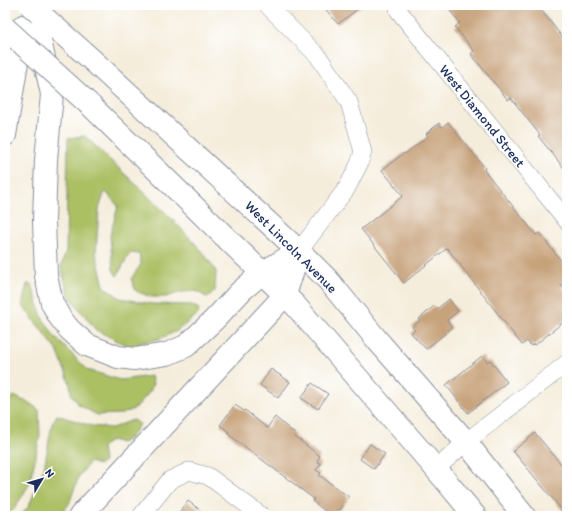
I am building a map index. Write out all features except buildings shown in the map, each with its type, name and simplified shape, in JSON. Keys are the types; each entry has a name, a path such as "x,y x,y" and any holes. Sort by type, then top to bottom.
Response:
{"main road":[{"path":"5,135 26,5"},
{"path":"31,5 52,94 46,160 44,221 46,276 52,304 69,329 87,345 118,357 134,359 167,354 186,346 215,319 241,291 262,273 300,251"},
{"name":"West Lincoln Avenue","path":"31,5 300,251 328,280 378,341 466,442 524,516"},
{"path":"5,28 89,104 285,295 475,516"},
{"path":"80,516 285,295 300,251"}],"street":[{"path":"267,5 318,56 349,102 363,152 359,164 347,188 300,251"},
{"name":"West Diamond Street","path":"398,10 567,221"},
{"path":"436,469 466,442 567,363"},
{"path":"141,516 170,480 189,472 208,476 262,516"}],"green space":[{"path":"85,136 172,219 203,252 216,271 215,291 208,298 196,291 182,292 166,297 151,297 136,291 131,279 141,264 139,254 130,253 117,276 113,270 110,236 118,206 105,191 99,209 96,253 104,286 120,298 152,304 192,305 199,309 198,314 177,331 159,339 128,346 96,330 69,296 61,267 66,250 68,138"},
{"path":"27,284 32,285 42,317 54,336 88,370 120,380 151,376 153,383 151,390 136,408 122,414 97,415 79,405 71,394 70,384 57,350 22,305"},
{"path":"14,396 31,404 39,410 40,436 30,483 15,508 7,516 5,516 5,405"},
{"path":"57,415 92,426 112,428 133,420 140,424 130,438 121,443 112,440 102,447 104,462 99,465 90,462 79,476 69,504 59,516 20,516 29,506 44,468 52,424"}]}
